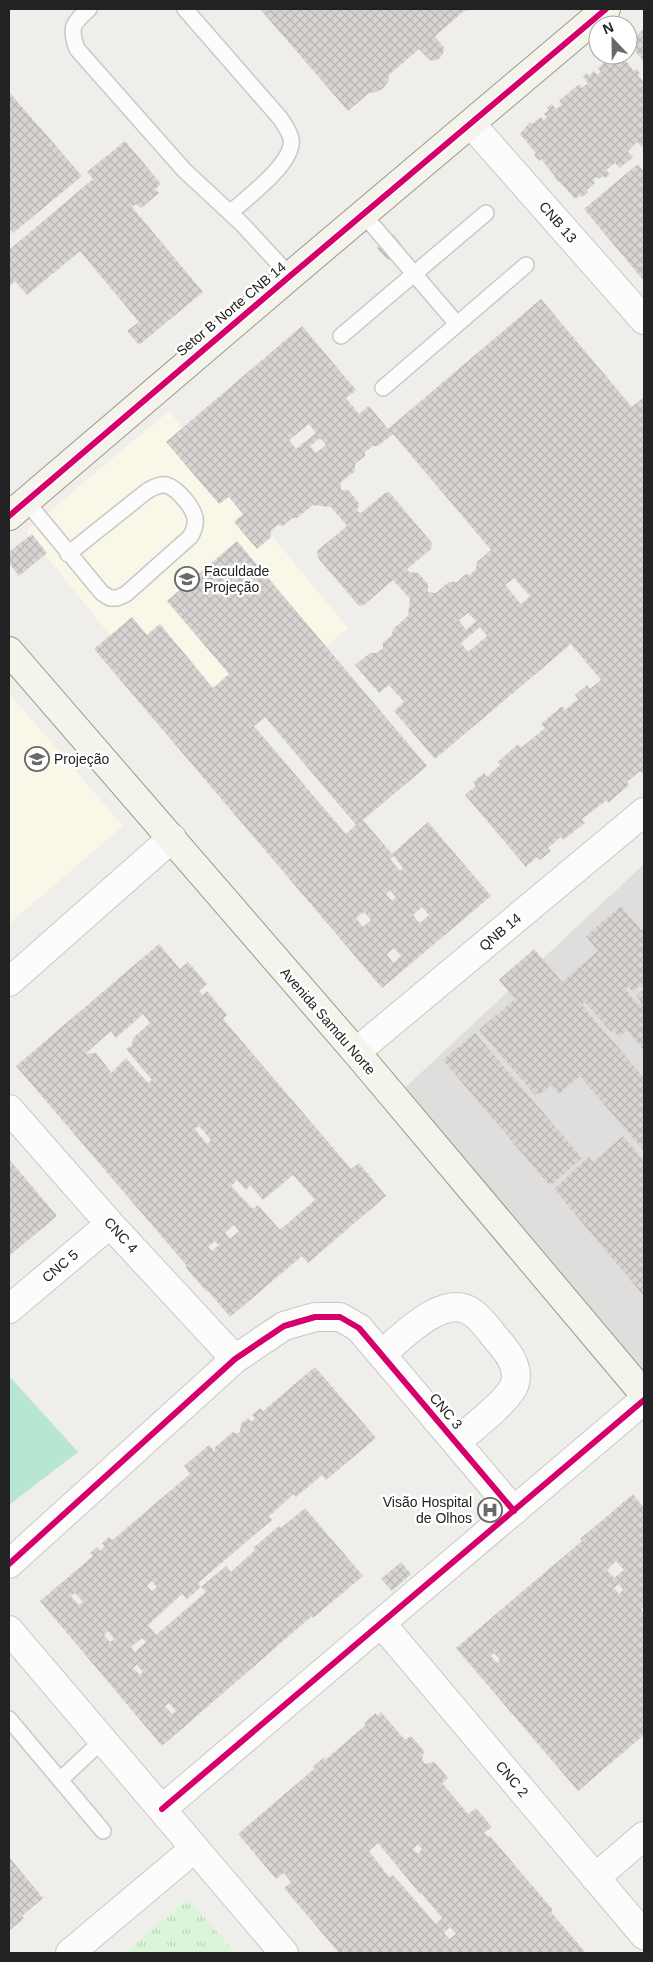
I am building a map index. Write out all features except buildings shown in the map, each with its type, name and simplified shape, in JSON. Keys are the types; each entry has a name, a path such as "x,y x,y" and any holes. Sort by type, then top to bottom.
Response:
{"main road":[{"name":"Setor B Norte CNB 14","path":"17,508 606,9"},
{"name":"Avenida Samdu Norte","path":"9,651 356,1052 644,1394"}],"street":[{"name":"CNB 13","path":"471,124 644,320"},
{"name":"QNB 14","path":"356,1052 644,812"},
{"path":"9,982 172,838"},
{"name":"CNC 4","path":"9,1109 110,1224 235,1359"},
{"name":"CNC 5","path":"9,1309 110,1224"},
{"path":"382,1354 426,1317 445,1308 472,1312 506,1350 514,1366 516,1382 509,1395 456,1442"},
{"name":"CNC 3","path":"235,1359 284,1326 315,1317 340,1317 359,1328 514,1511"},
{"path":"9,1564 235,1359"},
{"path":"162,1809 644,1400"},
{"name":"CNC 2","path":"381,1623 644,1935"},
{"path":"9,1630 284,1953"},
{"path":"595,1878 644,1836"},
{"path":"70,1953 195,1848"}],"lane":[{"path":"90,9 76,21 72,30 77,49 184,170 242,224 290,276"},
{"path":"185,9 280,118 291,140 290,151 284,164 230,213"},
{"path":"341,336 486,212"},
{"path":"363,214 457,324"},
{"path":"383,388 526,265"},
{"path":"17,508 68,554 102,593 110,598 117,598 126,594 190,537 194,530 195,520 193,512 174,489 165,485 158,486 147,491 68,554"},
{"path":"9,1720 103,1831"},
{"path":"60,1780 103,1740"}],"shaded area":[{"name":"Faculdade Projeção","path":"169,411 348,628 202,749 26,531"},
{"name":"Projeção","path":"9,693 123,826 9,924"},
{"path":"644,864 644,1388 394,1098"}],"green space":[{"path":"9,1376 78,1452 9,1505"},
{"path":"188,1899 235,1953 125,1953"}],"cycle path":[{"path":"9,516 606,9"},
{"path":"9,1564 235,1359 284,1326 315,1317 340,1317 359,1328 514,1511"},
{"path":"162,1809 644,1400"}],"place":[{"name":"Faculdade Projeção","path":"187,579"},
{"name":"Projeção","path":"37,759"},
{"name":"Visão Hospital de Olhos","path":"490,1510"}]}
